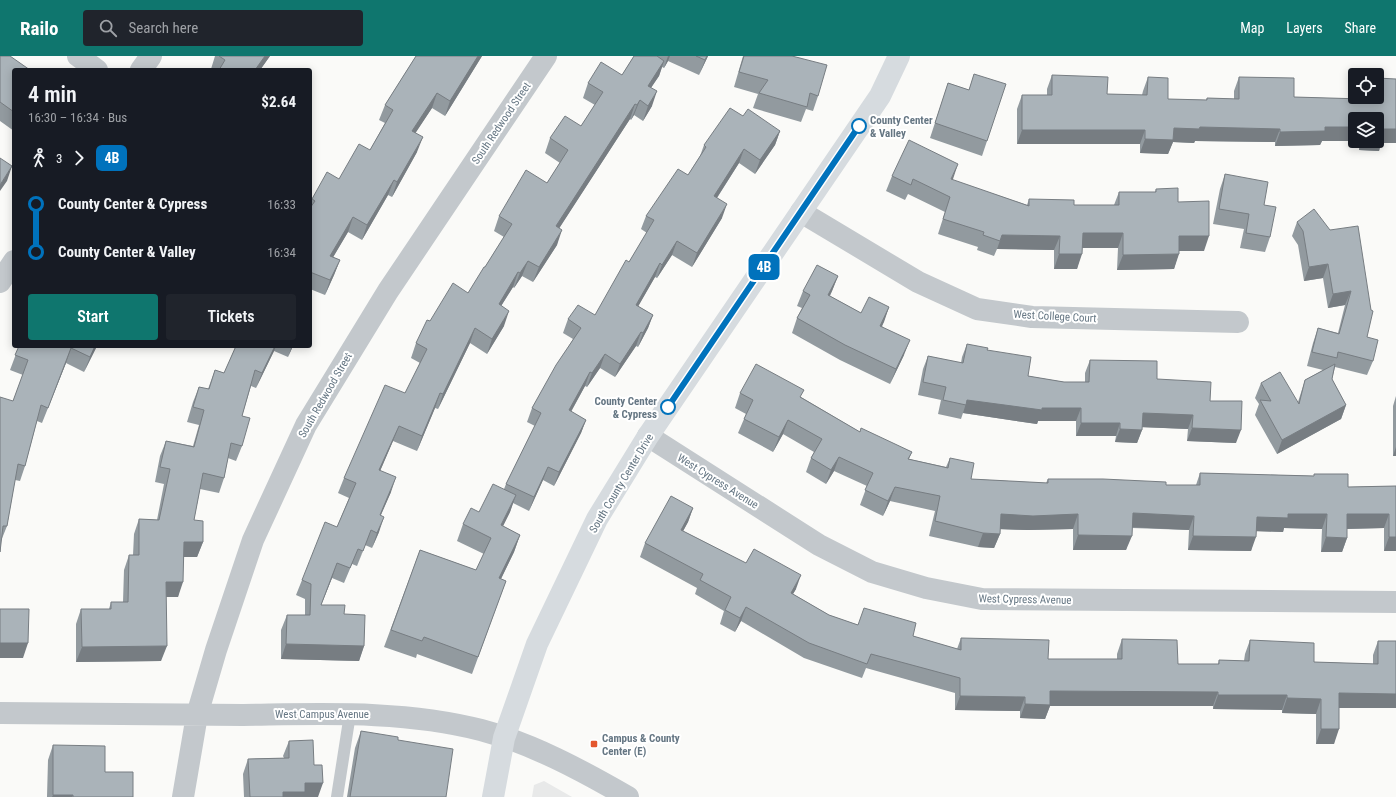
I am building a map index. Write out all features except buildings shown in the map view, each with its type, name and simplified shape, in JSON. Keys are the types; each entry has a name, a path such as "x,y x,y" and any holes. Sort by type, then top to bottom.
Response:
{"street":[{"path":"78,56 94,68"},
{"path":"142,68 151,56"},
{"name":"South Redwood Street","path":"184,797 197,715 216,650 253,540 306,425 388,292 546,56"},
{"name":"South County Center Drive","path":"493,797 504,738 537,644 597,518 648,436 880,96 898,56"},
{"name":"West College Court","path":"801,212 918,282 977,309 1032,317 1238,322"},
{"path":"0,282 12,264"},
{"name":"West Cypress Avenue","path":"648,436 819,545 872,572 926,588 982,599 1396,602"},
{"name":"West Campus Avenue","path":"0,713 197,715 375,714 433,720 481,730 504,738 571,765 628,797"}],"lane":[{"path":"337,797 350,714"}],"shaded area":[{"path":"544,781 572,797 532,797 534,785"}],"bus line":[{"name":"4B","path":"668,407 859,126"}],"place":[{"name":"County Center & Valley","path":"859,126"},
{"name":"County Center & Cypress","path":"668,407"},
{"name":"Campus & County Center (E)","path":"594,744"}]}
